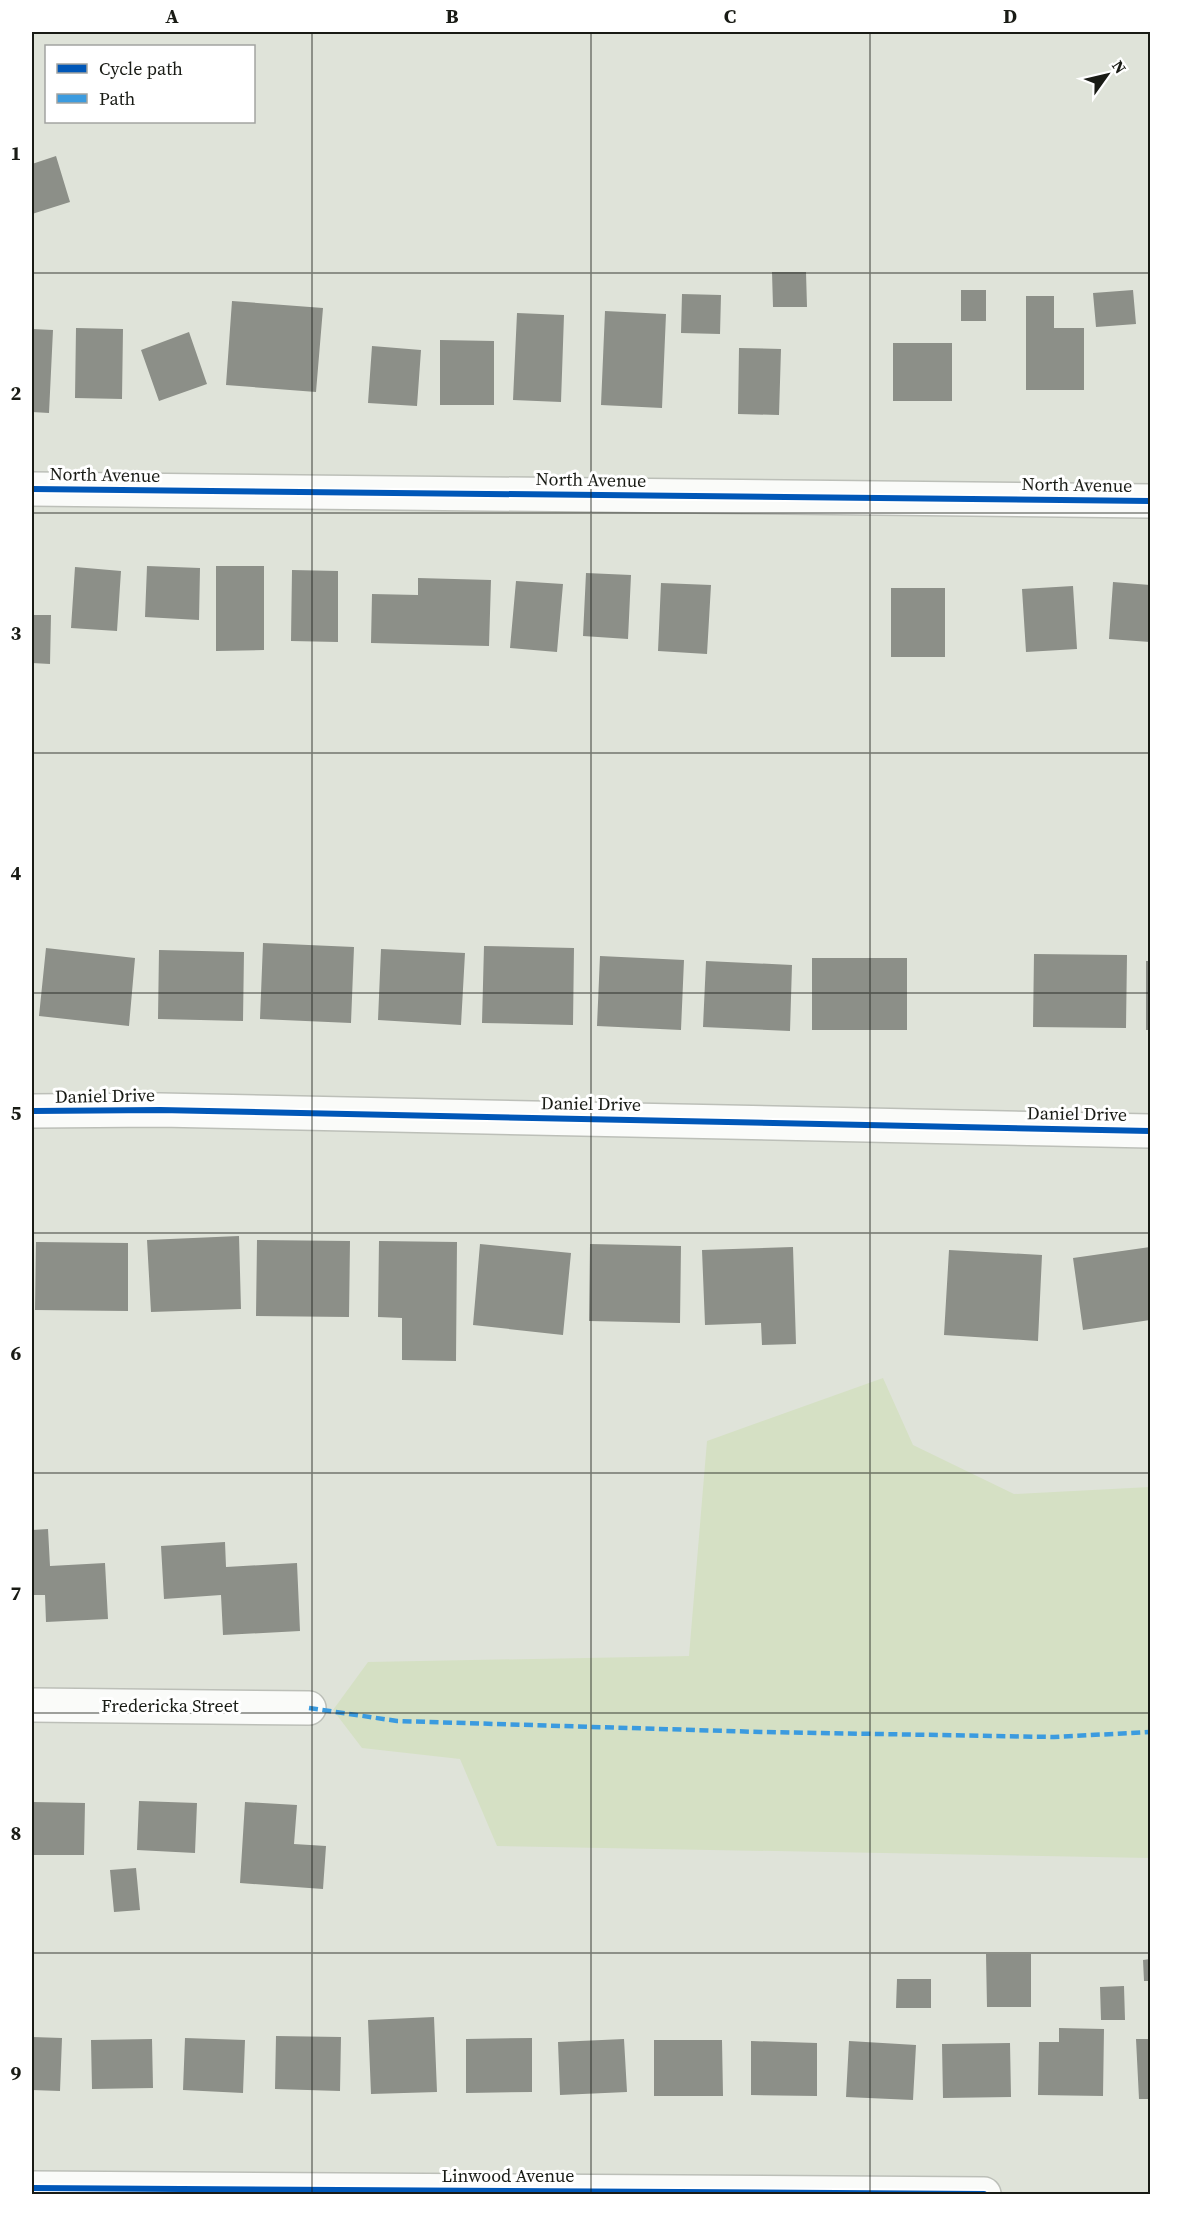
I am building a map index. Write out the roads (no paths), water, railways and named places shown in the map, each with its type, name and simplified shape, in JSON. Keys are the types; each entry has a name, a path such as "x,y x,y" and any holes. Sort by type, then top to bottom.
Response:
{"street":[{"name":"North Avenue","path":"32,489 1150,501"},
{"name":"Daniel Drive","path":"32,1112 160,1110 1150,1131"},
{"name":"Fredericka Street","path":"32,1705 309,1708"},
{"name":"Linwood Avenue","path":"32,2188 984,2194"}]}
